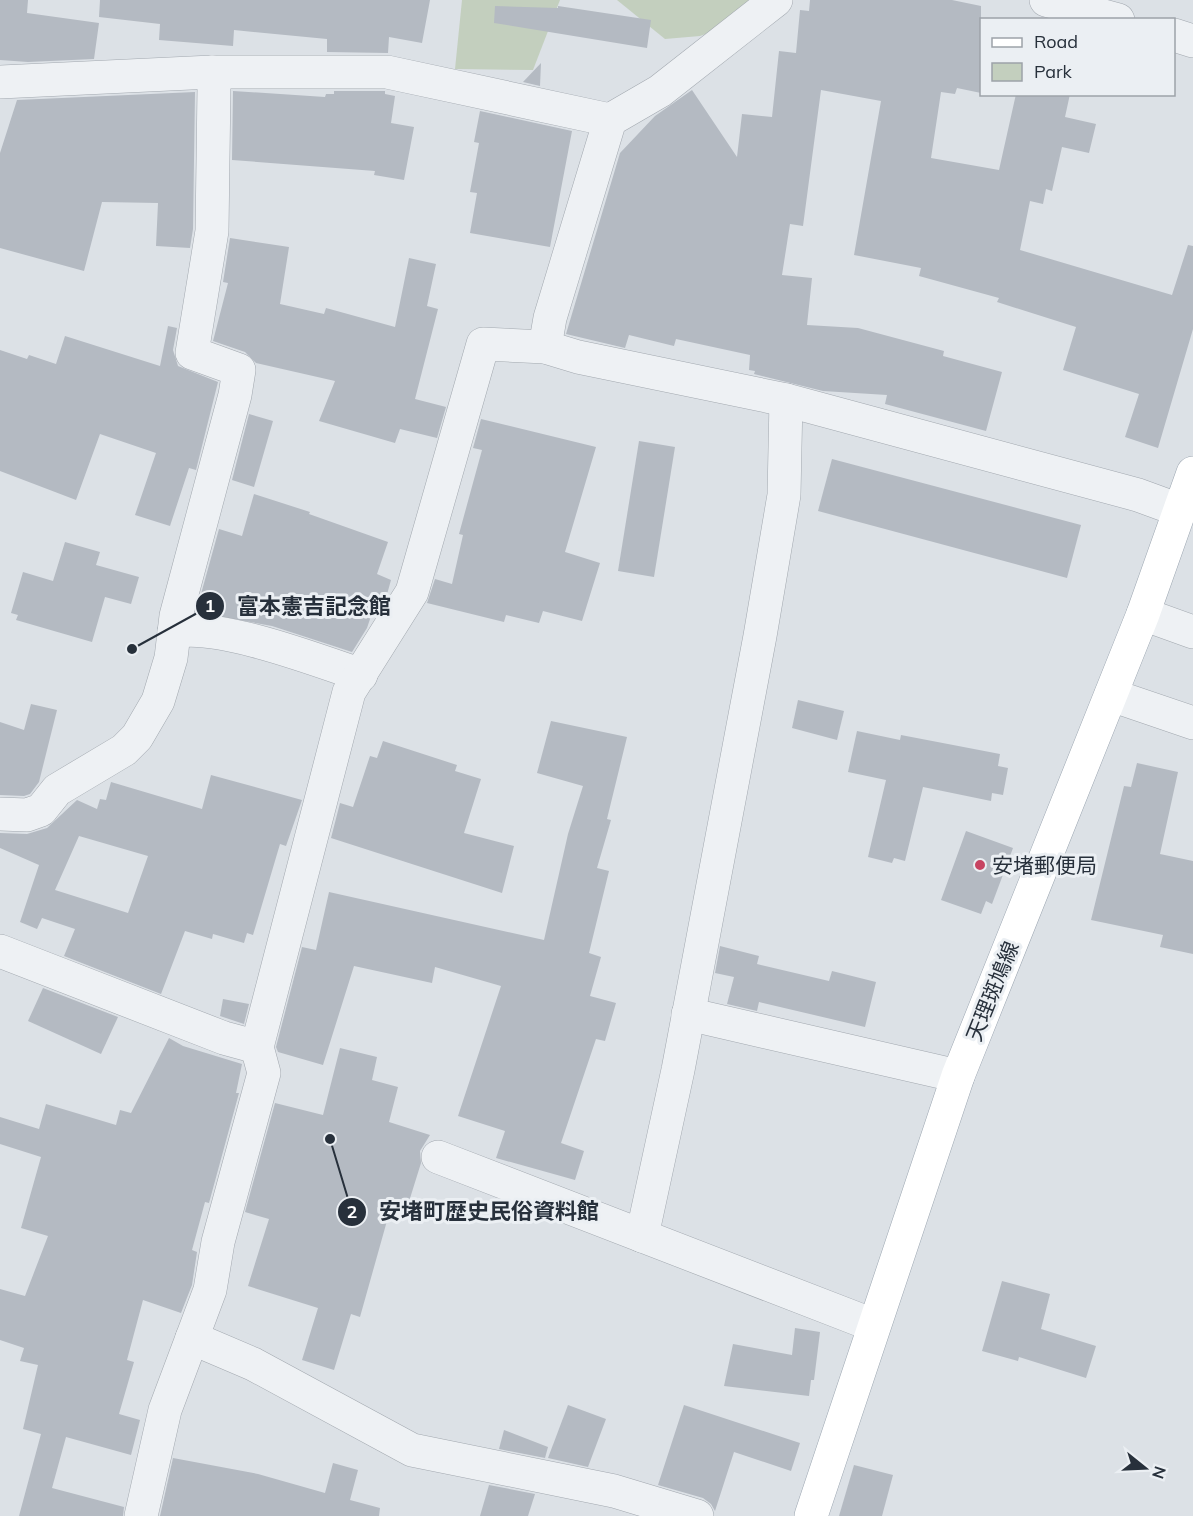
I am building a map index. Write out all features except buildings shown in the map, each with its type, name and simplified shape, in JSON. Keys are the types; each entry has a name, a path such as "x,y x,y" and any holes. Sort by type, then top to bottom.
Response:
{"main road":[{"name":"天理斑鳩線","path":"811,1516 958,1076 1143,614 1187,497"}],"street":[{"path":"0,82 212,72 387,72 609,120 660,91 776,0"},
{"path":"1046,0 1111,18"},
{"path":"1175,36 1193,41"},
{"path":"0,814 27,815 41,810 57,790 123,750 138,737 158,701 171,658 174,632 239,370 192,353 212,231 214,87 212,72"},
{"path":"545,347 550,318 609,120"},
{"path":"141,1516 165,1410 210,1290 219,1242 264,1073 257,1047 349,692 412,592 483,344 545,347 578,357 786,400 1138,495 1187,497"},
{"path":"642,1236 688,1014 784,495 786,400"},
{"path":"1143,614 1193,632"},
{"path":"174,632 191,628 280,648 361,675"},
{"path":"1111,694 1193,723"},
{"path":"0,951 224,1038 257,1047"},
{"path":"688,1014 958,1076"},
{"path":"438,1157 873,1325"},
{"path":"192,1338 253,1364 412,1450 614,1491 697,1516"}],"green space":[{"path":"462,0 560,0 533,70 455,69"},
{"path":"617,0 755,0 739,22 700,36 665,39"}],"place":[{"name":"富本憲吉記念館","path":"132,649"},
{"name":"安堵郵便局","path":"980,865"},
{"name":"安堵町歴史民俗資料館","path":"330,1139"}]}
